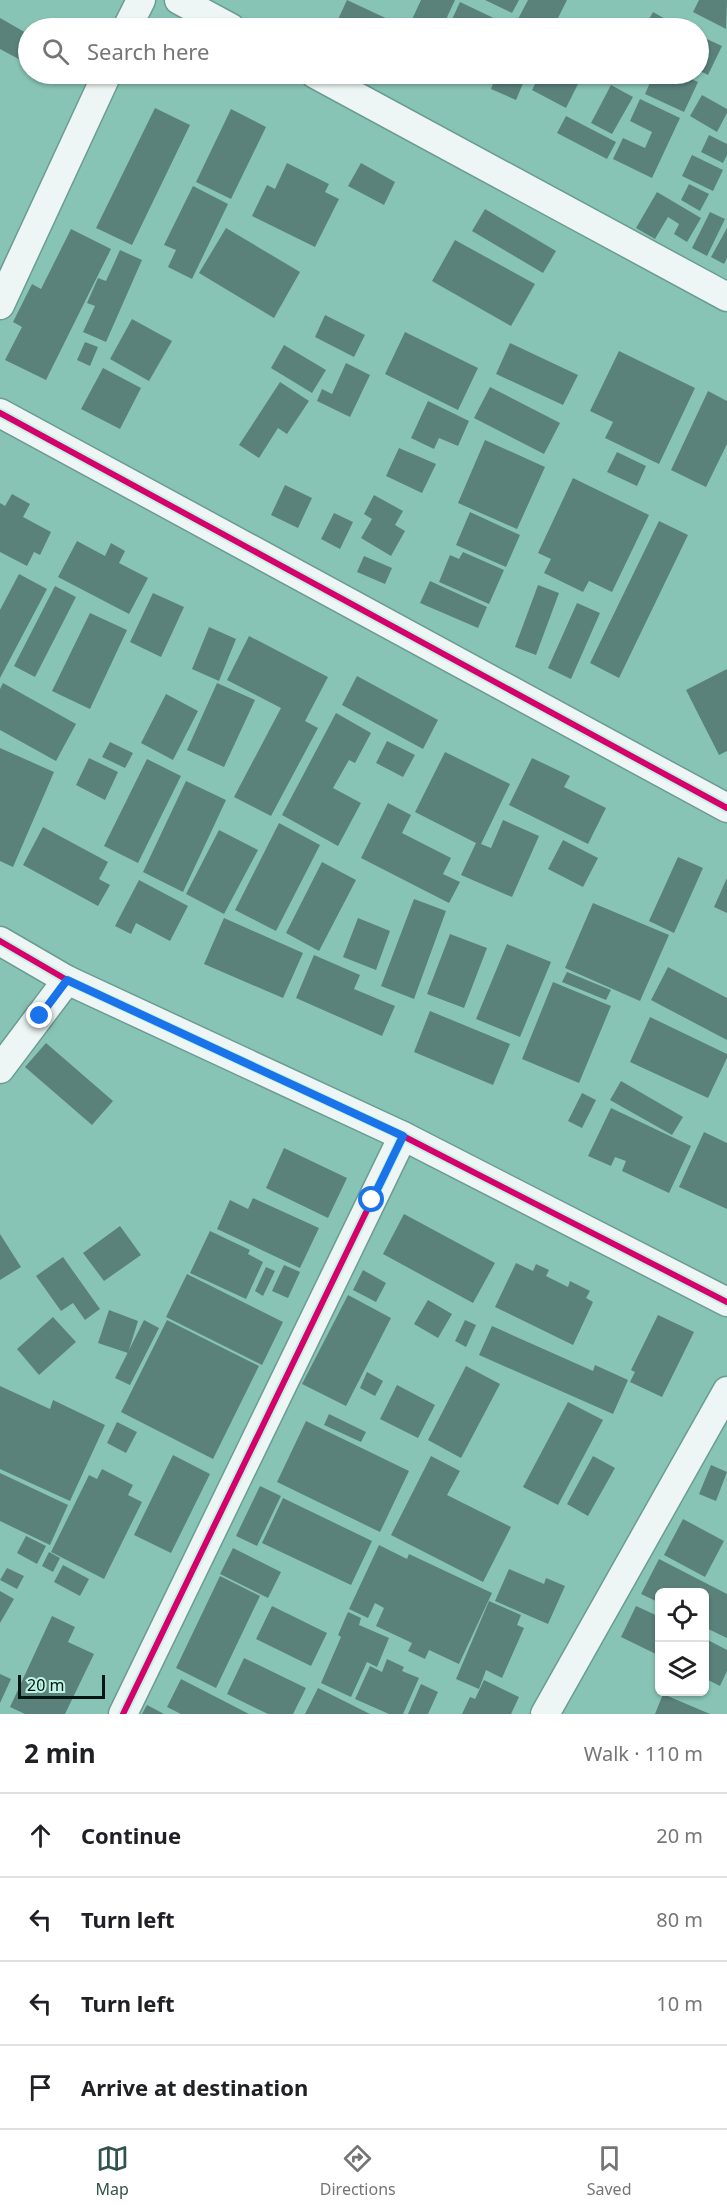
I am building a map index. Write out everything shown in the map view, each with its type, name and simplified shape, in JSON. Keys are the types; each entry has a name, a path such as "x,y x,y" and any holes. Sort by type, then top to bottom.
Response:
{"street":[{"path":"132,18 141,0"},
{"path":"179,0 212,18"},
{"path":"0,304 102,84"},
{"path":"333,84 727,297"},
{"path":"0,413 727,808"},
{"path":"0,941 67,980 403,1136 727,1302"},
{"path":"0,1069 67,980"},
{"path":"123,1714 403,1136"},
{"path":"545,1714 727,1391"}],"building":[{"path":"347,0 386,18 339,18"},
{"path":"421,0 455,0 447,18 413,18"},
{"path":"485,0 519,0 512,13"},
{"path":"528,0 567,0 558,18 519,18"},
{"path":"699,0 727,0 726,29 709,20 709,18 693,12"},
{"path":"460,2 494,18 453,18"},
{"path":"653,12 664,18 650,18"},
{"path":"0,18 18,28 18,59 0,49"},
{"path":"709,40 722,46 709,73"},
{"path":"493,84 523,84 516,100 491,89"},
{"path":"535,84 578,84 566,108 532,90"},
{"path":"650,84 697,84 684,112 645,94"},
{"path":"611,85 633,97 612,134 591,123"},
{"path":"702,95 727,109 717,132 690,116"},
{"path":"640,99 680,118 652,178 613,159 623,138 645,148 652,132 630,121"},
{"path":"155,108 190,125 132,245 96,228"},
{"path":"231,109 266,127 231,199 196,182"},
{"path":"566,116 616,142 607,159 557,133"},
{"path":"709,135 727,144 727,155 723,163 701,152"},
{"path":"692,155 723,170 713,191 682,176"},
{"path":"287,163 329,184 325,192 339,199 315,247 252,216 267,185 275,189"},
{"path":"361,163 395,182 384,205 348,186"},
{"path":"689,184 709,194 700,211 681,200"},
{"path":"193,186 228,204 192,279 168,267 176,250 164,245"},
{"path":"657,192 701,218 687,242 674,234 679,224 668,217 655,239 636,228"},
{"path":"485,209 556,251 543,273 472,231"},
{"path":"710,212 725,219 707,256 692,248"},
{"path":"226,228 300,272 274,318 199,273"},
{"path":"727,228 727,258 724,264 711,257"},
{"path":"71,229 111,249 46,380 5,360 22,327 13,322 32,284 41,289"},
{"path":"455,240 535,284 511,326 432,281"},
{"path":"120,250 142,260 106,342 83,332 95,306 87,303 98,278 106,281"},
{"path":"325,315 365,335 354,357 315,337"},
{"path":"132,319 172,341 149,381 110,359"},
{"path":"405,332 478,368 458,410 385,374"},
{"path":"85,342 98,347 90,366 77,360"},
{"path":"510,343 578,375 563,405 496,374"},
{"path":"284,345 326,370 312,393 271,368"},
{"path":"619,351 695,388 659,464 605,438 613,422 590,411"},
{"path":"346,363 370,375 350,417 317,401 322,389 332,394"},
{"path":"103,368 141,388 120,429 81,409"},
{"path":"280,382 309,401 287,434 278,428 259,458 239,445"},
{"path":"490,387 560,423 544,454 474,418"},
{"path":"708,391 727,401 727,444 706,487 671,470"},
{"path":"428,401 469,421 458,446 439,438 434,449 411,438"},
{"path":"485,440 545,467 517,529 458,503"},
{"path":"399,448 436,464 422,493 386,476"},
{"path":"617,452 646,466 637,486 607,472"},
{"path":"573,478 649,515 612,592 589,581 583,592 544,573 551,559 538,553"},
{"path":"285,485 312,498 298,528 271,515"},
{"path":"12,494 30,504 23,517 51,532 40,555 34,552 27,566 0,552 0,503 5,506"},
{"path":"374,495 403,511 395,525 405,531 391,556 361,538 372,519 364,514"},
{"path":"470,512 520,535 506,567 456,545"},
{"path":"334,513 353,522 340,549 321,539"},
{"path":"659,521 688,535 619,678 590,663"},
{"path":"77,541 105,556 111,543 125,551 119,563 148,578 129,614 58,577"},
{"path":"463,552 504,570 489,604 439,582 450,555 459,559"},
{"path":"364,556 392,568 385,584 357,572"},
{"path":"19,574 47,589 0,678 0,610"},
{"path":"430,581 487,607 478,628 420,603"},
{"path":"538,585 559,593 536,655 515,647"},
{"path":"55,586 76,597 35,677 14,666"},
{"path":"153,593 184,607 161,657 130,642"},
{"path":"577,603 600,613 571,679 548,668"},
{"path":"90,613 127,630 90,709 52,691"},
{"path":"209,627 236,639 219,681 192,669"},
{"path":"249,636 328,677 305,721 318,728 271,816 234,797 281,708 227,680"},
{"path":"727,669 727,751 719,755 686,690"},
{"path":"357,676 438,720 423,749 342,705"},
{"path":"3,683 76,724 56,761 0,730 0,689"},
{"path":"217,683 255,700 224,767 187,750"},
{"path":"166,694 198,711 173,760 141,743"},
{"path":"336,713 371,733 355,763 349,760 333,788 361,803 338,846 282,815"},
{"path":"387,741 415,755 403,777 376,763"},
{"path":"110,742 133,753 125,768 102,757"},
{"path":"0,748 54,772 13,867 0,861"},
{"path":"445,752 510,784 481,844 491,848 503,820 539,836 512,897 461,875 476,843 415,812"},
{"path":"89,758 118,772 105,800 76,785"},
{"path":"532,758 570,776 564,787 606,808 588,844 509,805"},
{"path":"147,759 181,776 138,863 104,846"},
{"path":"186,781 226,800 183,892 143,872"},
{"path":"388,803 411,815 402,833 451,858 443,874 460,882 449,903 361,858"},
{"path":"279,823 320,845 276,931 235,910"},
{"path":"43,827 108,862 99,879 110,885 98,906 23,865"},
{"path":"219,830 258,850 224,914 186,894"},
{"path":"563,840 598,858 583,887 548,869"},
{"path":"678,857 703,868 674,933 649,921"},
{"path":"322,862 356,880 319,951 286,933"},
{"path":"727,878 727,913 714,907"},
{"path":"139,880 188,906 170,941 136,923 131,934 115,926"},
{"path":"414,899 446,911 414,999 381,986"},
{"path":"593,903 669,935 640,1001 565,968"},
{"path":"224,918 303,953 283,998 204,964"},
{"path":"358,918 390,931 376,970 343,957"},
{"path":"450,934 487,948 464,1008 427,994"},
{"path":"507,944 551,962 520,1037 476,1019"},
{"path":"314,955 360,975 354,989 395,1006 382,1036 296,998"},
{"path":"668,967 727,998 727,1040 651,1000"},
{"path":"567,972 611,990 606,1000 562,982"},
{"path":"553,982 611,1006 579,1083 522,1059"},
{"path":"430,1011 510,1044 493,1085 414,1052"},
{"path":"650,1017 727,1054 708,1098 630,1062"},
{"path":"46,1043 113,1101 92,1125 25,1067"},
{"path":"621,1081 683,1117 672,1135 610,1100"},
{"path":"582,1093 596,1100 582,1128 568,1121"},
{"path":"611,1108 691,1146 669,1193 622,1171 626,1161 615,1157 611,1166 588,1156"},
{"path":"704,1132 727,1143 727,1209 679,1187"},
{"path":"284,1148 347,1178 328,1218 266,1188"},
{"path":"253,1198 319,1228 300,1268 217,1229 230,1200 248,1209"},
{"path":"404,1214 495,1263 473,1303 383,1254"},
{"path":"120,1226 141,1255 104,1281 83,1253"},
{"path":"210,1231 250,1250 248,1254 263,1262 246,1299 190,1273"},
{"path":"0,1234 21,1267 0,1280"},
{"path":"63,1257 100,1309 85,1320 73,1303 61,1311 36,1276"},
{"path":"516,1263 533,1271 536,1264 549,1270 546,1276 568,1287 570,1281 590,1291 586,1298 593,1302 573,1345 495,1307"},
{"path":"284,1265 300,1272 288,1298 272,1291"},
{"path":"266,1267 275,1271 263,1296 255,1291"},
{"path":"363,1270 386,1283 376,1302 353,1290"},
{"path":"187,1274 283,1322 262,1365 166,1317"},
{"path":"348,1295 391,1318 346,1406 302,1384"},
{"path":"428,1300 452,1314 438,1338 414,1324"},
{"path":"109,1310 138,1321 128,1353 98,1343"},
{"path":"658,1315 694,1332 662,1397 630,1382 635,1372 631,1370"},
{"path":"53,1317 76,1342 39,1375 17,1349"},
{"path":"144,1320 159,1328 130,1385 115,1378"},
{"path":"167,1320 259,1366 213,1459 121,1412"},
{"path":"465,1320 476,1325 466,1347 455,1341"},
{"path":"492,1326 593,1371 595,1365 628,1380 613,1414 479,1355"},
{"path":"466,1366 500,1384 461,1458 428,1440"},
{"path":"367,1372 383,1381 375,1396 360,1388"},
{"path":"397,1385 435,1405 418,1438 380,1419"},
{"path":"0,1386 50,1409 53,1400 105,1425 70,1501 0,1469"},
{"path":"568,1402 603,1420 558,1505 523,1487"},
{"path":"329,1414 366,1432 361,1442 324,1425"},
{"path":"306,1421 409,1471 380,1532 277,1482"},
{"path":"117,1422 137,1432 126,1453 107,1443"},
{"path":"173,1455 210,1474 171,1553 134,1535"},
{"path":"431,1456 460,1471 447,1495 511,1527 483,1582 391,1535"},
{"path":"593,1456 615,1468 588,1516 567,1504"},
{"path":"711,1465 727,1472 716,1501 699,1494"},
{"path":"102,1469 133,1485 128,1495 142,1502 104,1579 51,1552 89,1475 97,1479"},
{"path":"0,1473 68,1505 50,1545 0,1521"},
{"path":"260,1486 281,1496 257,1546 236,1536"},
{"path":"283,1498 372,1541 351,1585 262,1543"},
{"path":"683,1519 724,1541 705,1577 664,1555"},
{"path":"26,1536 46,1546 37,1564 17,1553"},
{"path":"379,1545 407,1559 409,1554 492,1593 459,1664 429,1650 425,1659 408,1651 412,1643 376,1626 384,1608 375,1603 368,1618 349,1609"},
{"path":"233,1548 281,1572 268,1598 220,1574"},
{"path":"49,1552 60,1558 53,1572 42,1566"},
{"path":"659,1559 727,1594 727,1638 709,1629 709,1588 655,1588 655,1601 641,1594"},
{"path":"63,1565 89,1579 80,1596 54,1582"},
{"path":"7,1568 24,1576 17,1589 0,1580"},
{"path":"509,1569 544,1584 546,1578 565,1586 548,1624 495,1601"},
{"path":"220,1576 260,1596 216,1688 176,1668"},
{"path":"0,1591 14,1599 0,1623"},
{"path":"489,1601 521,1615 517,1625 524,1628 502,1678 486,1670 479,1689 456,1679"},
{"path":"272,1606 327,1633 311,1666 256,1639"},
{"path":"636,1606 655,1615 655,1654 621,1637"},
{"path":"348,1612 361,1618 359,1625 389,1638 377,1667 367,1662 351,1697 321,1683 341,1637 338,1635"},
{"path":"52,1616 75,1627 68,1642 94,1654 65,1714 25,1714 10,1707"},
{"path":"709,1641 727,1650 727,1671 720,1686 709,1680"},
{"path":"244,1658 306,1688 293,1714 268,1714 227,1694"},
{"path":"387,1659 404,1667 402,1671 419,1678 403,1714 389,1714 355,1699 370,1666 382,1672"},
{"path":"0,1674 11,1679 0,1703"},
{"path":"181,1679 249,1714 181,1714 167,1707"},
{"path":"484,1680 519,1697 511,1714 462,1714 470,1697 475,1699"},
{"path":"421,1684 438,1692 428,1714 408,1714"},
{"path":"318,1688 370,1714 305,1714"},
{"path":"662,1696 668,1696 710,1714 655,1714"},
{"path":"147,1705 164,1714 142,1714"}],"cycle path":[{"path":"0,413 727,808"},
{"path":"0,941 67,980 403,1136 727,1302"},
{"path":"123,1714 403,1136"}],"route":[{"path":"40,1016 67,980 403,1136 372,1200"}]}
